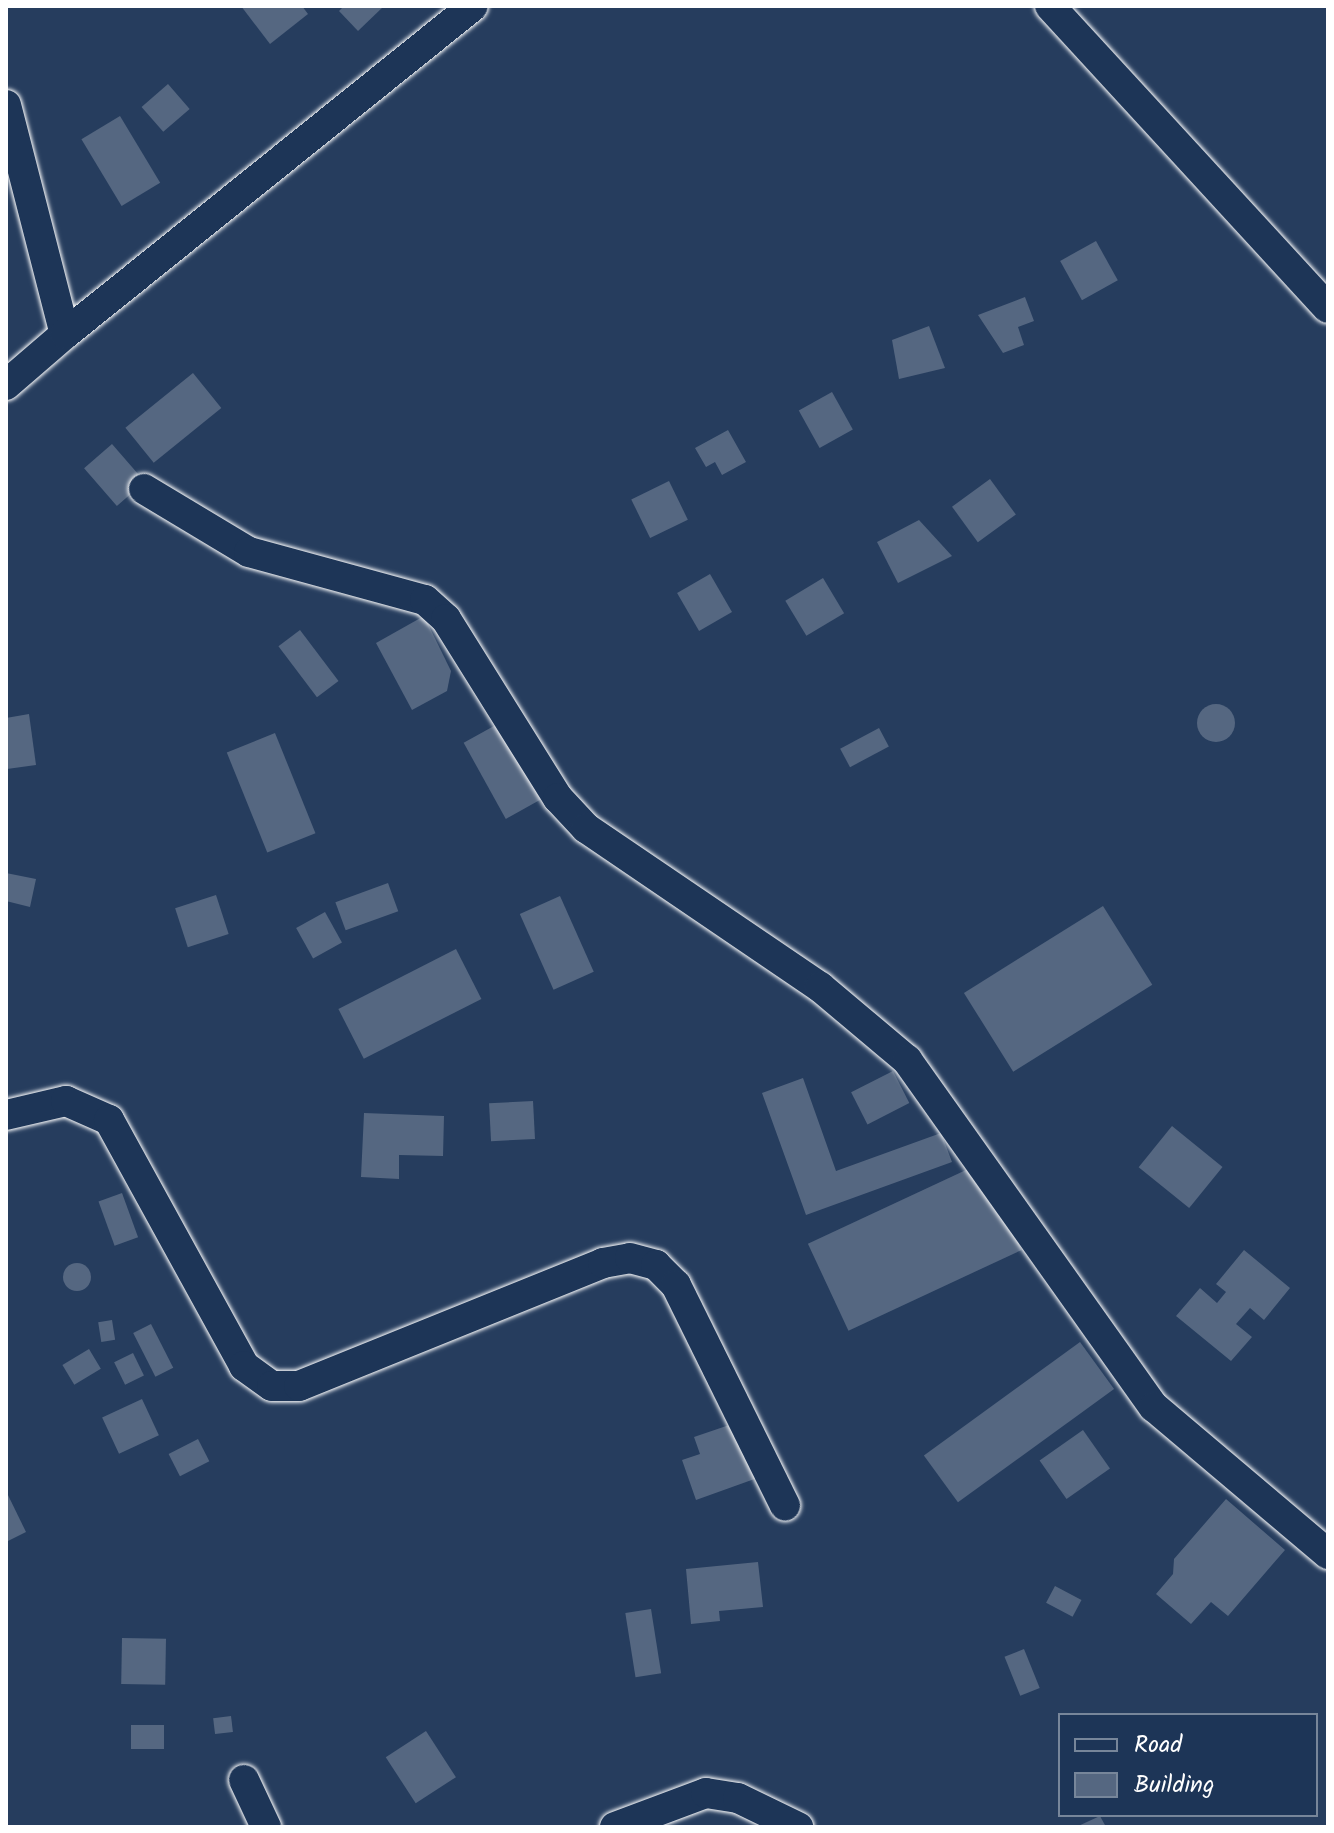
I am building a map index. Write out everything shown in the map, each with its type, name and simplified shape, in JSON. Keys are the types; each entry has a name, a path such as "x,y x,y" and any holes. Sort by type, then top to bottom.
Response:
{"street":[{"path":"6,385 65,334 473,6"},
{"path":"1050,6 1328,308"},
{"path":"6,105 65,334"},
{"path":"144,489 249,552 425,600 446,619 558,798 586,828 820,987 907,1060 1154,1407 1328,1554"},
{"path":"6,1115 66,1101 109,1120 244,1366 272,1386 299,1386 603,1263 630,1258 656,1265 676,1285 785,1506"},
{"path":"244,1780 266,1827"},
{"path":"615,1827 706,1793 738,1798 798,1827"}],"building":[{"path":"241,6 302,6 308,14 270,44"},
{"path":"344,6 384,6 358,31 339,11"},
{"path":"168,84 190,109 163,132 142,107"},
{"path":"120,116 160,183 122,206 81,139"},
{"path":"1096,241 1118,280 1082,300 1060,261"},
{"path":"1025,297 1034,321 1018,327 1024,345 1003,353 978,315"},
{"path":"929,326 945,368 899,379 892,340"},
{"path":"193,373 221,408 154,463 125,428"},
{"path":"832,392 853,430 820,448 799,410"},
{"path":"728,430 746,462 722,475 715,462 706,467 695,448"},
{"path":"112,444 145,482 117,506 84,468"},
{"path":"990,479 1016,515 978,542 952,507"},
{"path":"669,481 688,520 650,538 631,499"},
{"path":"919,520 952,556 898,583 877,542"},
{"path":"710,574 732,612 699,631 677,593"},
{"path":"823,578 844,613 806,636 785,601"},
{"path":"424,616 451,671 447,691 412,710 376,643"},
{"path":"300,630 339,681 317,697 278,646"},
{"path":"1216,704 1229,710 1235,723 1229,736 1216,742 1203,736 1197,723 1203,710"},
{"path":"29,714 36,765 7,769 6,718"},
{"path":"503,721 545,797 506,819 464,743"},
{"path":"879,728 889,747 850,767 840,749"},
{"path":"275,733 315,833 267,853 227,752"},
{"path":"6,873 36,879 30,907 6,901"},
{"path":"388,883 398,911 346,930 335,902"},
{"path":"216,895 229,934 188,947 175,908"},
{"path":"560,896 594,972 554,990 520,914"},
{"path":"1103,906 1152,985 1013,1072 964,993"},
{"path":"325,912 342,943 313,959 296,928"},
{"path":"456,949 481,999 364,1059 338,1009"},
{"path":"893,1071 909,1103 867,1124 851,1092"},
{"path":"803,1078 836,1171 941,1133 952,1162 806,1215 762,1093"},
{"path":"533,1101 535,1139 491,1141 489,1103"},
{"path":"364,1113 444,1116 443,1156 399,1155 399,1179 361,1177"},
{"path":"1172,1126 1223,1167 1189,1208 1139,1167"},
{"path":"981,1163 1022,1250 848,1331 808,1244"},
{"path":"122,1193 138,1237 115,1246 99,1202"},
{"path":"1244,1250 1290,1288 1264,1320 1250,1308 1236,1324 1252,1337 1231,1361 1176,1316 1200,1288 1217,1303 1226,1292 1216,1284"},
{"path":"77,1263 87,1267 91,1277 87,1287 77,1291 67,1287 63,1277 67,1267"},
{"path":"112,1320 115,1340 101,1342 98,1322"},
{"path":"151,1324 173,1368 155,1377 133,1333"},
{"path":"1080,1342 1114,1389 958,1502 924,1455"},
{"path":"89,1349 101,1369 74,1385 62,1365"},
{"path":"133,1353 144,1375 125,1385 114,1362"},
{"path":"142,1399 159,1435 119,1454 102,1418"},
{"path":"741,1421 760,1477 696,1500 682,1460 700,1454 694,1437"},
{"path":"1083,1430 1110,1469 1067,1499 1040,1460"},
{"path":"198,1439 209,1461 180,1476 169,1454"},
{"path":"6,1491 26,1532 6,1542"},
{"path":"1226,1499 1285,1550 1228,1616 1211,1602 1191,1624 1156,1594 1173,1574 1174,1559"},
{"path":"758,1562 763,1607 719,1611 720,1621 691,1624 686,1569"},
{"path":"1055,1586 1081,1600 1073,1617 1046,1603"},
{"path":"651,1609 661,1673 635,1677 625,1613"},
{"path":"122,1638 166,1639 165,1685 121,1684"},
{"path":"1024,1649 1040,1688 1020,1696 1005,1657"},
{"path":"231,1716 233,1732 215,1734 213,1718"},
{"path":"131,1725 164,1725 164,1749 131,1749"},
{"path":"426,1731 456,1777 416,1803 386,1757"},
{"path":"1101,1817 1106,1827 1076,1827"}]}
